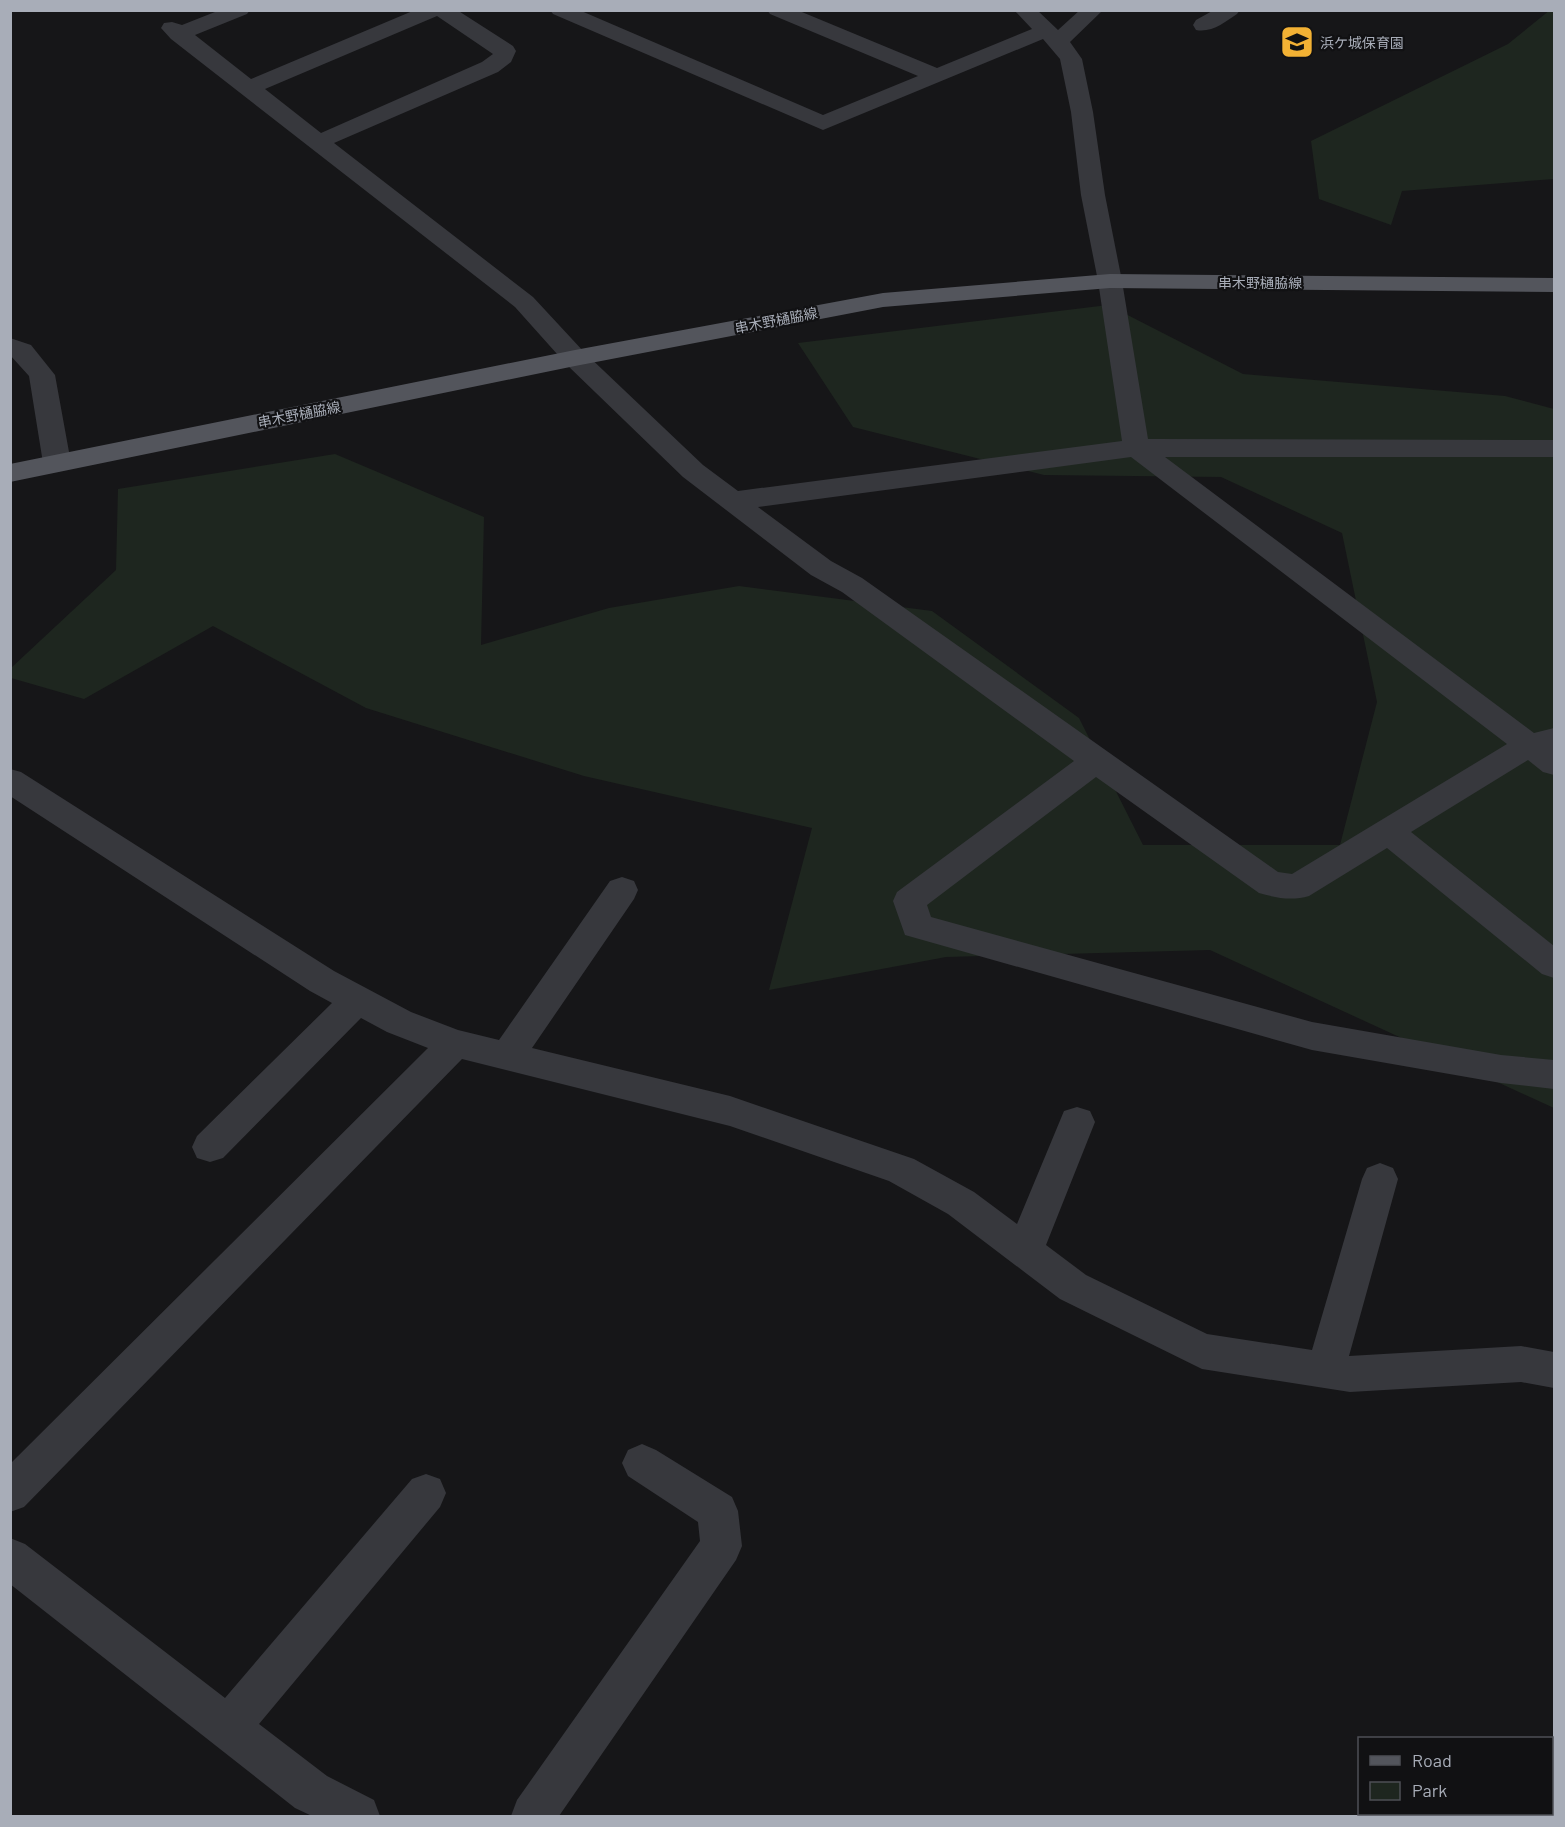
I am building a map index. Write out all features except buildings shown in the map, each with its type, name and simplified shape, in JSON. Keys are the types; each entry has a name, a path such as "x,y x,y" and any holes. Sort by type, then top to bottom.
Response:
{"main road":[{"name":"串木野樋脇線","path":"10,473 575,358 883,300 1110,281 1554,285"}],"street":[{"path":"240,10 175,31 524,302 575,358 693,471 821,568 852,585 1271,884 1297,888 1542,742"},
{"path":"249,88 434,10"},
{"path":"318,142 490,67 503,57 505,51 442,10"},
{"path":"560,10 823,123 935,75 1052,36 1093,10"},
{"path":"777,10 935,75"},
{"path":"1024,10 1052,36 1071,59 1082,112 1093,195 1110,281 1136,448 1542,742 1554,764"},
{"path":"1204,25 1230,10"},
{"path":"10,346 22,350 42,375 57,463"},
{"path":"733,501 1136,448 1554,448"},
{"path":"1096,761 909,901 917,926 1312,1036 1501,1069 1554,1075"},
{"path":"10,780 322,981 399,1022 455,1043 730,1111 902,1170 961,1203 1073,1287 1202,1352 1350,1374 1521,1364 1554,1370"},
{"path":"1389,832 1554,965"},
{"path":"507,1056 622,890"},
{"path":"210,1147 357,1000"},
{"path":"10,1493 455,1043"},
{"path":"1025,1251 1077,1122"},
{"path":"1326,1370 1380,1179"},
{"path":"533,1816 721,1546 718,1511 642,1463"},
{"path":"228,1727 426,1493"},
{"path":"10,1558 311,1792 358,1816"}],"green space":[{"path":"1550,10 1554,11 1554,179 1402,191 1391,225 1319,199 1311,141 1508,44"},
{"path":"1108,305 1243,374 1505,396 1554,409 1554,1108 1210,950 946,957 769,990 812,828 584,776 366,708 213,626 84,699 11,678 11,668 116,570 118,489 335,454 484,517 481,645 609,608 739,586 932,611 1079,718 1143,845 1340,845 1377,702 1342,533 1221,477 1044,475 853,427 798,343"}],"place":[{"name":"浜ケ城保育園","path":"1297,42"}]}
